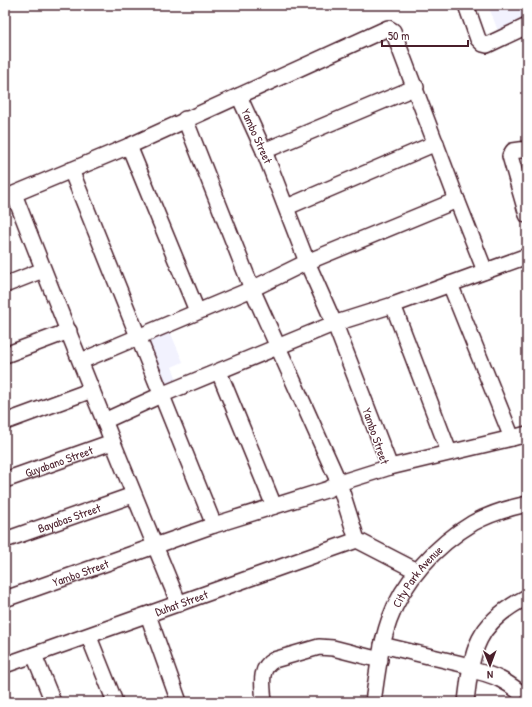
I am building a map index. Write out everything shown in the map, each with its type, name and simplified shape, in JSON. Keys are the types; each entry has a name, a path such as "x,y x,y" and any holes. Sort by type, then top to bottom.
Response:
{"street":[{"path":"466,5 478,39 483,44 487,45 527,26"},
{"path":"179,604 133,495 69,331 9,197 129,146 185,119 388,28 393,31 416,87 457,200 486,271"},
{"path":"264,151 416,87"},
{"name":"Yambo Street","path":"5,599 214,525 329,489 339,483 390,467 338,332 333,324 307,262 264,151 239,96"},
{"path":"185,119 252,289 339,483 357,540 417,571"},
{"path":"287,208 436,143"},
{"path":"129,146 196,311"},
{"path":"527,149 514,151 510,156 527,215"},
{"path":"71,170 194,479 214,525"},
{"path":"81,361 196,311 252,289 307,262 457,200"},
{"path":"104,421 161,395 333,324 393,305 527,256"},
{"path":"5,285 43,270"},
{"path":"450,284 512,438"},
{"path":"393,305 449,452"},
{"path":"5,355 69,331"},
{"path":"219,372 274,506"},
{"path":"5,422 92,390"},
{"path":"390,467 527,434"},
{"name":"Guyabano Street","path":"5,480 112,442"},
{"name":"Bayabas Street","path":"5,540 133,495"},
{"name":"City Park Avenue","path":"373,702 381,652 392,613 417,571 443,545 474,523 492,514 527,504"},
{"name":"Duhat Street","path":"5,665 89,637 357,540"},
{"path":"466,702 470,668 475,650 485,629 503,611 527,596"},
{"path":"148,615 179,702"},
{"path":"89,637 115,702"},
{"path":"264,702 264,669 269,662 318,647 381,652 470,668 508,682 527,699"},
{"path":"34,655 53,702"}],"shaded area":[{"path":"488,5 527,5 527,18 498,31"},
{"path":"169,329 183,362 172,367 178,382 166,386 147,340"}]}
